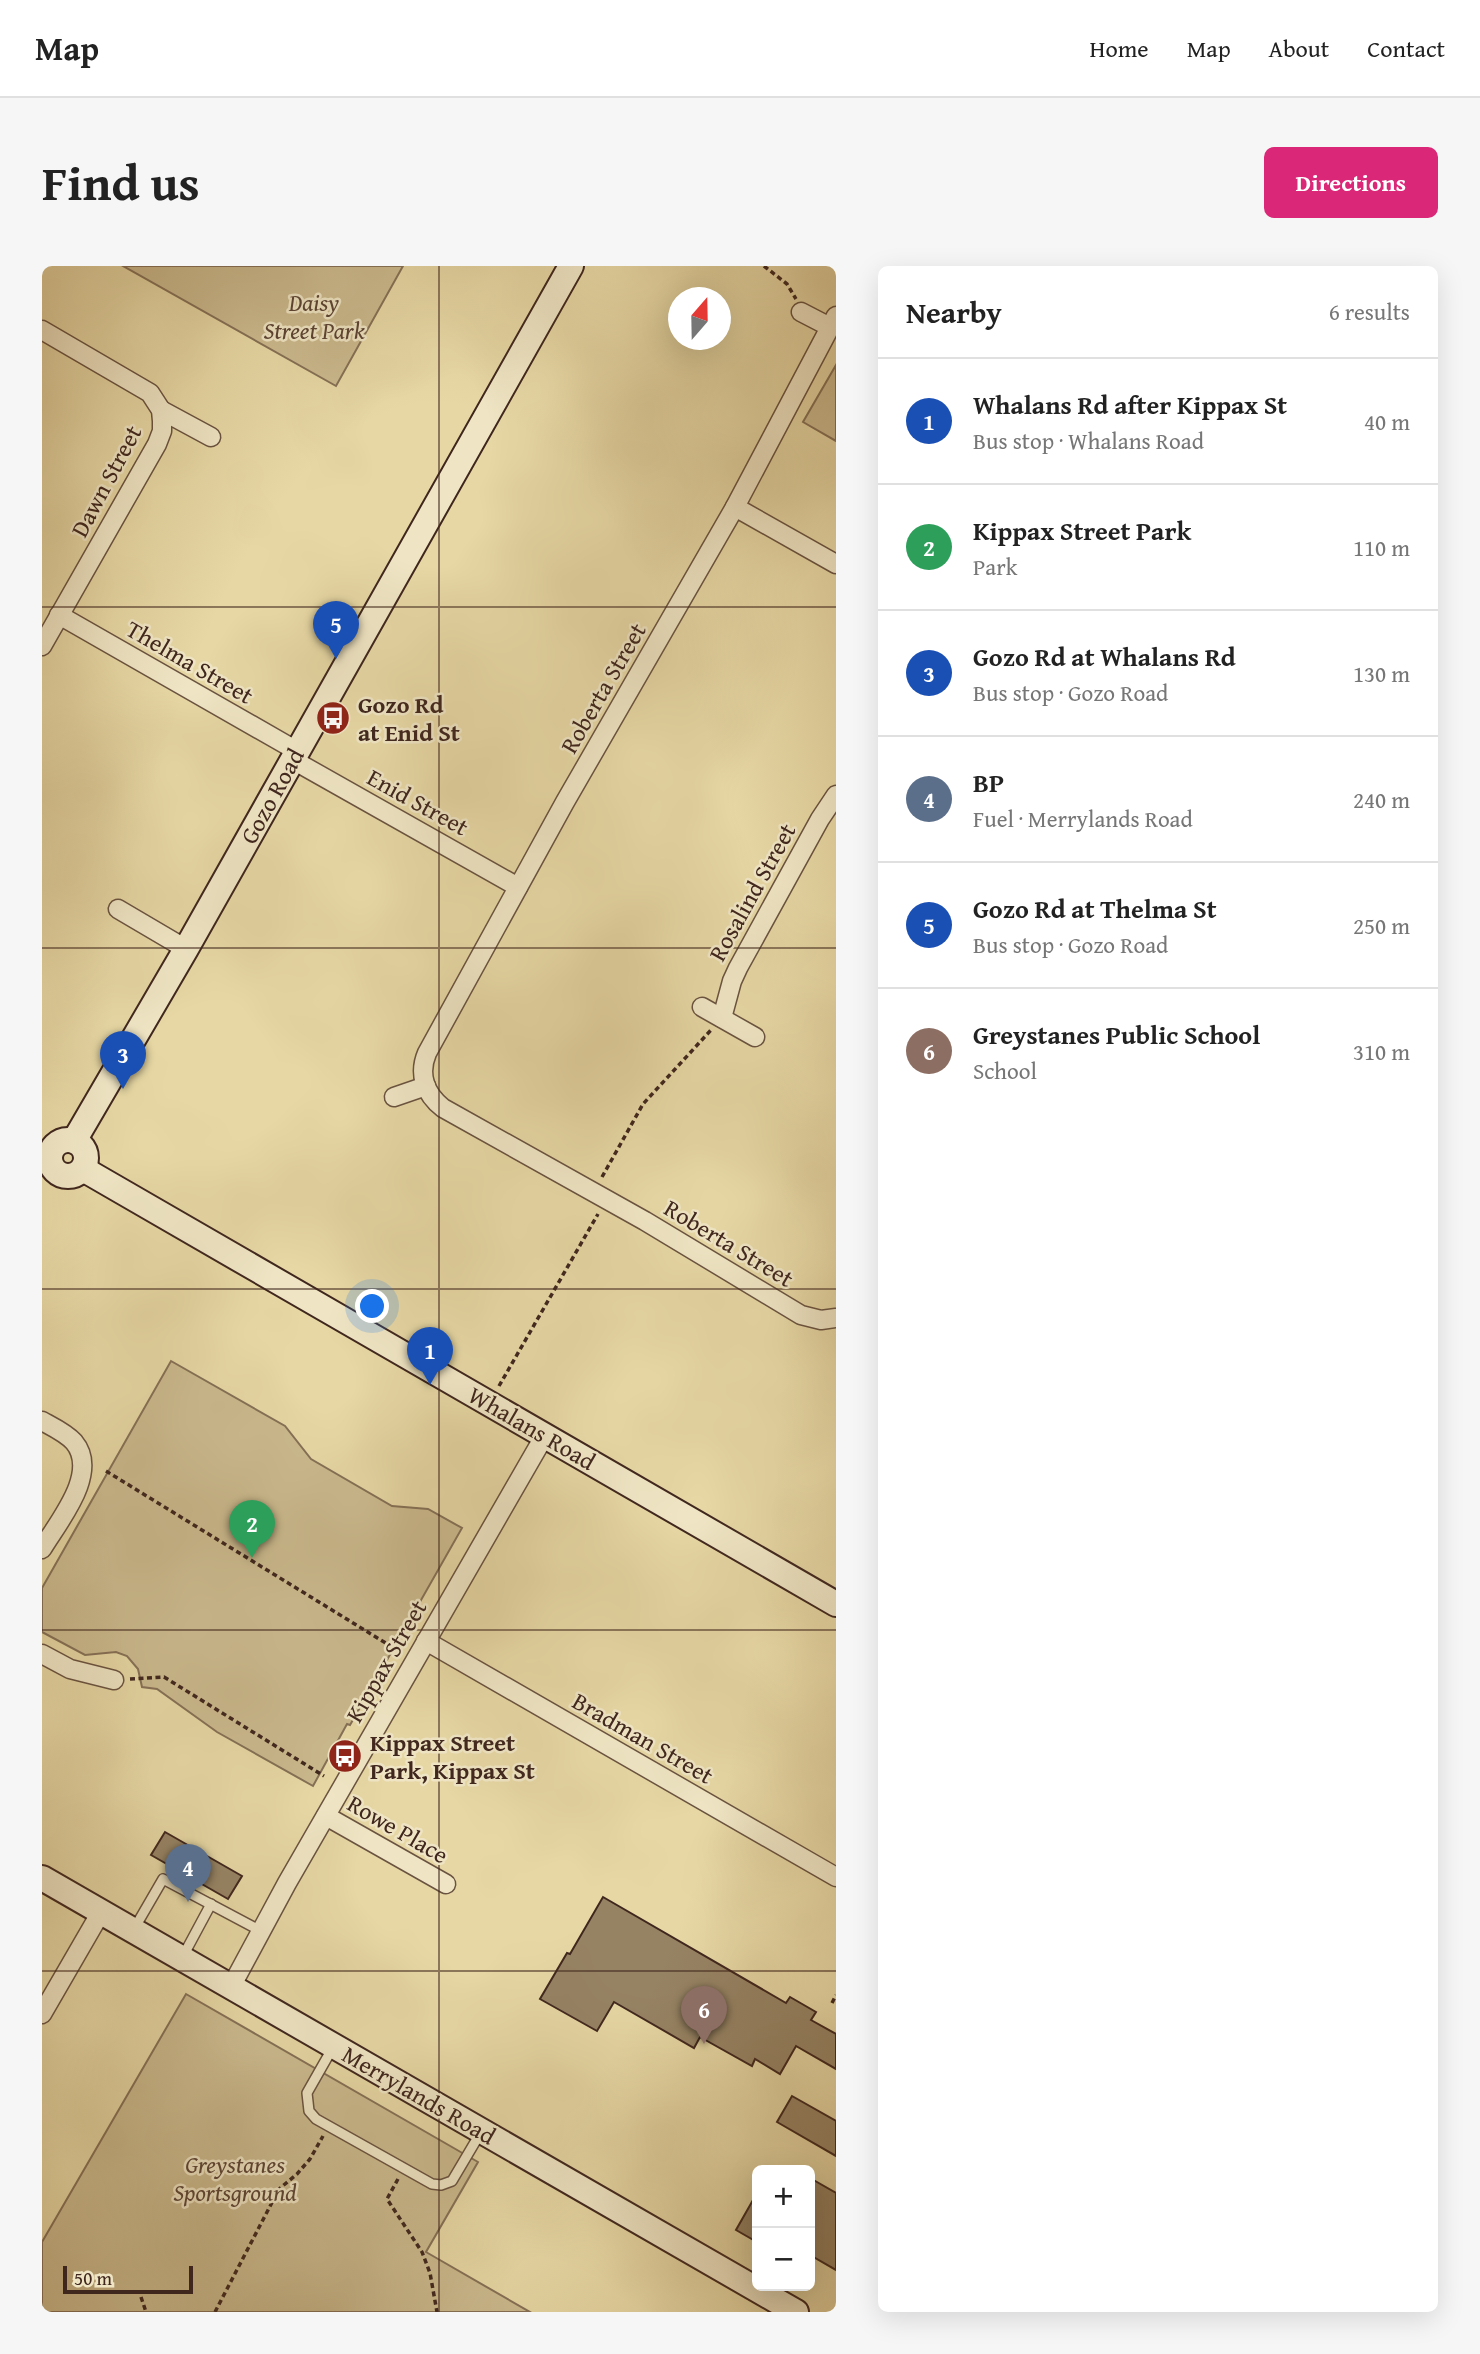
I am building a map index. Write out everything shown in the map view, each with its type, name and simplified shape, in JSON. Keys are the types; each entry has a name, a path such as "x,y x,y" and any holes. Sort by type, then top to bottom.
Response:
{"street":[{"name":"Gozo Road","path":"74,1141 186,949 571,266"},
{"path":"801,312 833,322"},
{"name":"Roberta Street","path":"833,322 736,507 518,887 427,1053 422,1071 432,1098 443,1108 645,1221 801,1315 821,1320 836,1318"},
{"name":"Dawn Street","path":"42,330 141,386 150,393 161,410 162,422 160,438 42,646"},
{"name":"Dawn Street","path":"161,410 211,437"},
{"path":"736,507 836,564"},
{"name":"Thelma Street","path":"59,615 295,756"},
{"name":"Enid Street","path":"295,756 518,887"},
{"name":"Rosalind Street","path":"722,1018 735,974 820,819 836,795"},
{"path":"118,909 186,949"},
{"path":"702,1007 755,1037"},
{"path":"394,1097 426,1086"},
{"path":"67,1139 74,1141 81,1145 86,1153 86,1162 83,1168 70,1176 58,1174 51,1165 46,1148 67,1139"},
{"name":"Whalans Road","path":"83,1168 836,1604"},
{"path":"42,1421 72,1440 82,1455 83,1470 77,1490 42,1549"},
{"name":"Kippax Street","path":"232,1987 326,1816 544,1435"},
{"name":"Bradman Street","path":"426,1641 836,1877"},
{"path":"42,1654 70,1670 114,1680"},
{"name":"Rowe Place","path":"326,1816 446,1885"},
{"name":"Merrylands Road","path":"42,1878 796,2312"},
{"path":"42,2014 101,1913"}],"lane":[{"path":"134,1930 163,1879 261,1931"},
{"path":"182,1958 211,1905"},
{"path":"334,2046 307,2093 309,2111 316,2119 432,2184 442,2185 452,2181 481,2131"}],"path":[{"path":"764,266 793,291 801,312"},
{"path":"106,1471 397,1650"},
{"path":"114,1680 164,1677 324,1776"},
{"path":"832,2003 836,1995"},
{"path":"215,2312 279,2189 310,2159 329,2126"},
{"path":"404,2168 387,2199 422,2252 430,2273 437,2312"},
{"path":"141,2297 146,2312"}],"green space":[{"name":"Daisy Street Park","path":"123,266 403,266 336,386"},
{"path":"836,365 836,441 803,422"},
{"path":"171,1361 285,1426 311,1459 392,1506 428,1509 462,1528 313,1786 217,1732 157,1689 142,1687 138,1669 127,1656 116,1652 85,1655 42,1632 42,1588"},
{"name":"Greystanes Sportsground","path":"186,1994 478,2162 426,2252 530,2312 42,2312 42,2242"}],"building":[{"path":"165,1832 242,1876 228,1899 151,1855"},
{"path":"603,1897 786,2003 790,1997 816,2012 811,2020 836,2034 836,2069 796,2046 780,2074 755,2059 752,2066 700,2037 694,2048 614,2002 597,2031 540,1999"},
{"path":"792,2096 836,2121 836,2156 777,2122"},
{"path":"815,2181 836,2193 836,2270 815,2258"},
{"path":"752,2202 752,2239 736,2230"}],"place":[{"name":"Gozo Rd at Thelma St","path":"336,659"},
{"name":"Gozo Rd at Enid St","path":"333,718"},
{"name":"Gozo Rd at Whalans Rd","path":"123,1089"},
{"name":"Whalans Rd after Kippax St","path":"430,1385"},
{"name":"Kippax Street Park","path":"252,1558"},
{"name":"Kippax Street Park, Kippax St","path":"345,1756"},
{"name":"BP","path":"188,1902"},
{"name":"Greystanes Public School","path":"704,2044"}]}
